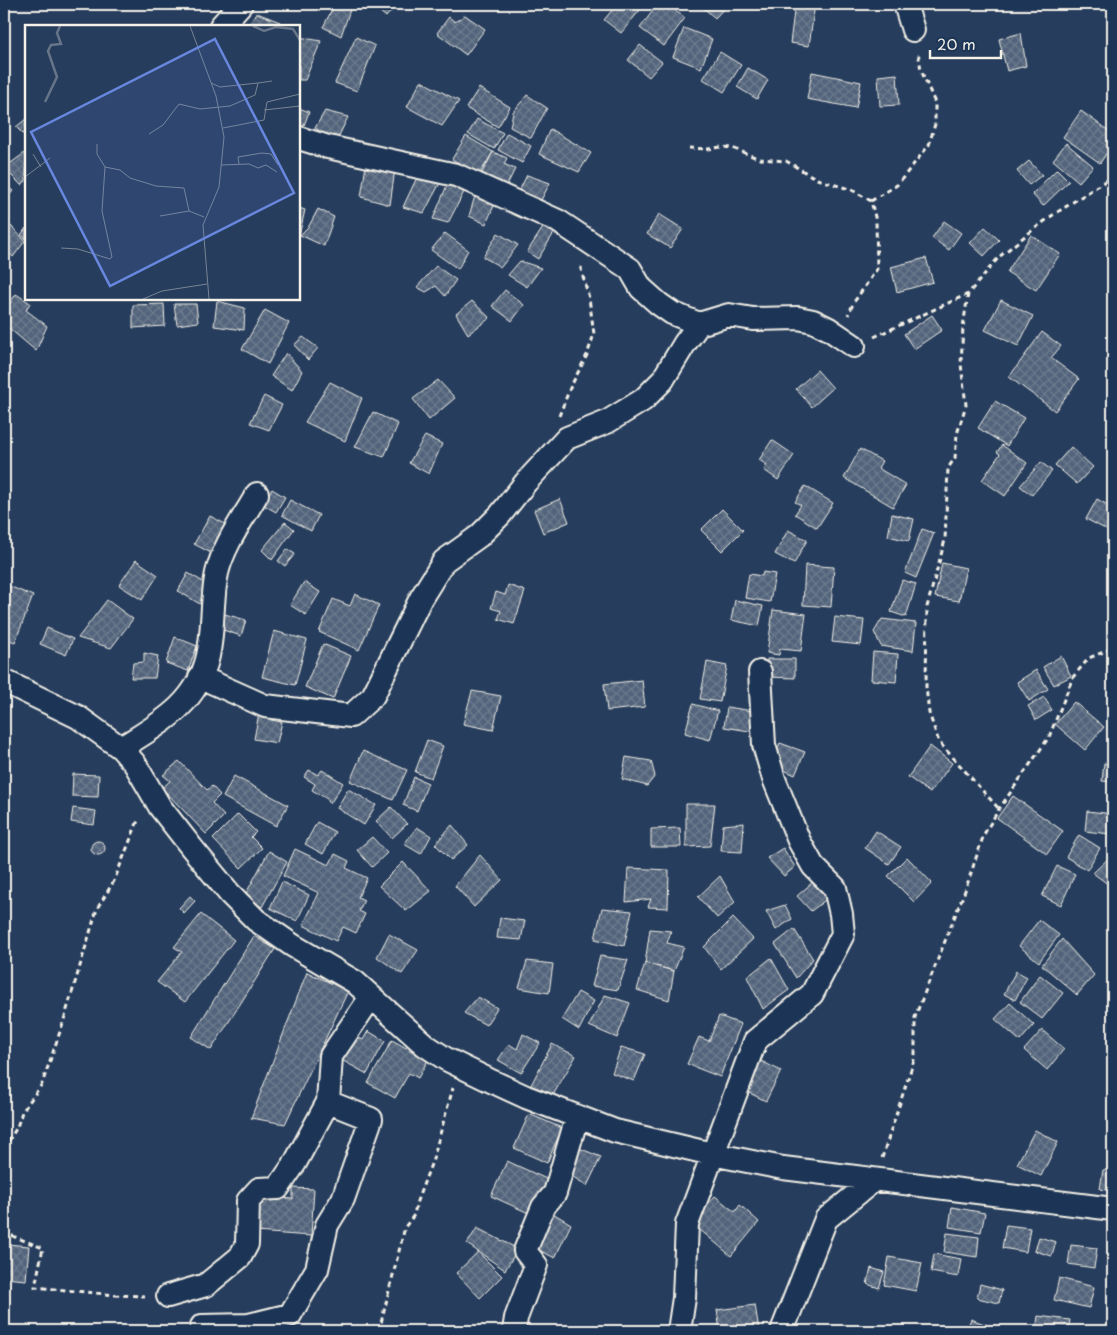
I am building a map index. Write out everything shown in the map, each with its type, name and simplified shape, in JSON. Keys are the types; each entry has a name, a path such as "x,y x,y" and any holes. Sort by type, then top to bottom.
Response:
{"street":[{"path":"222,25 241,4"},
{"path":"905,4 913,30"},
{"path":"300,138 328,147 456,175 558,222 630,268 641,288 659,304 672,313 699,324"},
{"path":"200,677 265,706 351,716 373,696 421,598 444,561 479,536 567,438 607,422 643,400 662,381 699,324 729,315 753,319 798,318 813,321 847,341"},
{"path":"121,748 159,725 178,710 192,693 207,657 218,572 227,547 257,494"},
{"path":"679,1331 684,1298 687,1224 755,1041 812,994 843,934 835,888 813,866 799,841 774,779 764,745 760,672"},
{"path":"4,681 78,717 121,748 135,764 160,807 203,862 230,894 256,920 292,945 355,982 425,1045 446,1059 526,1097 615,1131 712,1154 783,1168 1113,1210"},
{"path":"168,1296 206,1285 240,1258 247,1244 248,1201 259,1189 278,1188 295,1163 328,1102 331,1056 371,997"},
{"path":"202,1326 249,1325 290,1315 318,1269 327,1225 343,1199 371,1119 328,1102"},
{"path":"514,1331 516,1318 536,1265 525,1251 544,1207 555,1193 577,1117"},
{"path":"782,1331 826,1219 874,1180"}],"path":[{"path":"871,201 897,185 930,145 935,124 935,103 921,70 913,30"},
{"path":"689,148 732,148 760,159 786,161 817,179 852,190 871,201 876,221 877,269 854,302 847,341"},
{"path":"847,341 968,294 999,257 1018,241 1050,217 1113,176"},
{"path":"558,418 570,388 587,355 594,334 589,298 581,268 590,244"},
{"path":"968,294 962,327 961,364 966,405 957,434 955,458 948,468 945,540 927,607 926,687 929,713 939,742 999,808"},
{"path":"874,1180 915,1057 915,1017 966,888 984,834 999,808 1049,738 1073,677 1089,658 1113,648"},
{"path":"4,1149 17,1127 22,1112 42,1084 63,1023 97,910 114,881 140,815 144,781"},
{"path":"379,1331 405,1227 414,1215 417,1201 433,1160 459,1065"},
{"path":"4,1231 10,1236 43,1248 35,1287 115,1295 168,1296"}],"building":[{"path":"335,4 352,4 341,36 323,27"},
{"path":"371,4 397,4 386,17"},
{"path":"617,4 645,4 621,33 604,20"},
{"path":"658,4 666,4 685,18 664,46 640,28"},
{"path":"699,4 728,4 715,18"},
{"path":"795,4 815,4 809,46 790,43"},
{"path":"257,13 280,22 278,25 249,25"},
{"path":"465,15 485,29 466,55 437,33 449,17 455,22"},
{"path":"684,28 712,39 701,68 673,57"},
{"path":"1021,33 1026,66 1007,71 999,39"},
{"path":"300,37 321,41 305,80 300,80"},
{"path":"356,37 375,46 357,91 335,83"},
{"path":"640,45 662,62 649,77 628,60"},
{"path":"720,52 741,65 724,92 703,79"},
{"path":"748,68 768,80 757,99 737,87"},
{"path":"812,72 861,82 856,108 807,99"},
{"path":"897,74 899,105 880,106 878,76"},
{"path":"421,81 459,101 442,126 407,107"},
{"path":"479,88 510,107 498,127 466,108"},
{"path":"527,95 547,108 531,138 510,127 513,112"},
{"path":"300,108 309,112 300,136"},
{"path":"325,111 348,117 336,142 315,128"},
{"path":"1081,111 1113,134 1113,144 1100,163 1063,137"},
{"path":"477,119 503,133 494,149 468,134"},
{"path":"25,120 25,136 16,127"},
{"path":"550,129 591,153 579,172 539,154"},
{"path":"507,133 531,146 522,163 498,150"},
{"path":"466,136 493,152 479,175 452,159"},
{"path":"1066,143 1093,166 1079,182 1053,160"},
{"path":"493,152 507,158 504,164 515,169 505,189 480,177"},
{"path":"25,153 25,182 21,185 4,168"},
{"path":"1029,161 1042,175 1029,185 1017,171"},
{"path":"366,165 395,169 390,205 361,197"},
{"path":"1057,169 1069,181 1043,206 1032,194"},
{"path":"419,173 441,181 424,213 403,207"},
{"path":"527,175 550,183 539,204 518,193"},
{"path":"450,178 467,186 448,223 433,219"},
{"path":"4,184 13,191 4,202"},
{"path":"475,196 496,201 486,224 469,216"},
{"path":"300,208 305,210 300,232"},
{"path":"318,209 334,217 324,246 300,235 309,226"},
{"path":"659,214 683,229 670,248 647,234"},
{"path":"548,220 559,225 538,259 527,252"},
{"path":"944,221 961,233 949,250 932,238"},
{"path":"11,226 25,241 13,257 4,247 4,234"},
{"path":"985,227 999,240 984,256 970,243"},
{"path":"25,229 25,238 21,235"},
{"path":"445,233 468,250 458,269 431,250"},
{"path":"498,233 518,245 501,267 483,257"},
{"path":"1031,235 1060,254 1036,290 1007,272"},
{"path":"4,257 10,266 4,269"},
{"path":"926,258 933,282 897,292 891,267"},
{"path":"520,261 541,268 527,287 508,275"},
{"path":"436,266 456,280 445,296 436,286 426,292 417,287"},
{"path":"505,290 524,305 512,321 492,306"},
{"path":"16,294 30,303 26,310 47,326 36,351 4,324 4,312"},
{"path":"1001,300 1033,316 1018,346 985,330"},
{"path":"217,301 245,308 244,330 214,326"},
{"path":"472,301 490,318 468,334 456,314"},
{"path":"164,304 165,326 133,328 133,305"},
{"path":"174,304 196,304 198,322 177,325"},
{"path":"265,310 289,323 268,364 242,349"},
{"path":"932,315 942,330 914,349 904,334"},
{"path":"1042,332 1061,346 1051,358 1079,379 1055,411 1009,377"},
{"path":"303,337 318,348 308,360 294,345"},
{"path":"286,353 302,371 292,390 271,376"},
{"path":"817,370 833,388 812,407 796,389"},
{"path":"438,380 455,398 429,420 413,399"},
{"path":"330,382 362,398 345,441 305,422"},
{"path":"264,396 282,405 269,430 250,423"},
{"path":"995,401 1024,418 1007,446 978,428"},
{"path":"373,412 398,424 384,457 355,447"},
{"path":"425,436 442,444 429,474 409,463"},
{"path":"772,440 794,455 778,480 764,470 767,465 759,460"},
{"path":"1002,445 1027,463 1005,496 982,480 1000,454 997,452"},
{"path":"1071,447 1093,467 1077,484 1055,465"},
{"path":"860,449 882,461 878,468 906,485 893,507 844,478"},
{"path":"1041,462 1052,471 1032,495 1020,486"},
{"path":"805,486 833,503 817,528 795,514 801,505 795,502"},
{"path":"272,489 285,497 276,512 262,504"},
{"path":"560,499 569,522 543,533 534,510"},
{"path":"1097,499 1113,508 1113,518 1107,530 1086,519"},
{"path":"290,500 319,515 311,531 282,515"},
{"path":"722,509 743,530 722,551 701,530"},
{"path":"892,514 914,519 909,541 888,536"},
{"path":"210,516 229,526 213,554 194,544"},
{"path":"285,522 294,529 272,560 262,550"},
{"path":"922,529 934,533 916,578 905,573"},
{"path":"788,530 807,540 794,564 775,554"},
{"path":"287,549 295,554 285,566 278,561"},
{"path":"136,560 158,575 142,600 119,585"},
{"path":"942,563 966,568 959,601 935,597"},
{"path":"805,565 834,567 831,607 803,605"},
{"path":"763,572 775,574 770,602 745,598 749,574 762,576"},
{"path":"188,573 210,586 200,604 178,591"},
{"path":"902,580 916,584 906,617 891,612"},
{"path":"304,582 320,592 306,615 290,605"},
{"path":"4,584 33,596 15,642 4,638"},
{"path":"508,585 525,591 514,624 498,619 501,611 491,608 496,592 505,595"},
{"path":"355,594 379,605 359,650 319,632 333,599 350,606"},
{"path":"107,600 133,619 111,648 78,638"},
{"path":"735,600 763,606 759,626 731,620"},
{"path":"773,610 806,614 801,651 780,649 779,655 767,653"},
{"path":"221,613 246,620 241,636 217,628"},
{"path":"835,617 864,620 861,645 832,642"},
{"path":"882,619 916,623 913,651 881,646 874,632"},
{"path":"47,628 73,639 66,655 40,644"},
{"path":"274,631 307,640 295,685 262,677"},
{"path":"175,637 197,646 188,671 166,663"},
{"path":"323,644 351,656 333,699 305,687"},
{"path":"873,652 898,654 896,682 871,680"},
{"path":"144,653 158,656 155,678 131,678 133,663 144,662"},
{"path":"1061,656 1071,676 1054,685 1043,667"},
{"path":"767,659 795,659 795,678 767,677"},
{"path":"707,662 727,666 720,702 700,699"},
{"path":"1036,670 1048,689 1029,701 1017,682"},
{"path":"642,680 645,707 607,711 604,684"},
{"path":"472,691 501,696 493,730 463,724"},
{"path":"1044,697 1052,710 1036,720 1028,706"},
{"path":"1074,702 1104,727 1085,750 1055,724"},
{"path":"693,704 718,711 710,740 685,733"},
{"path":"727,707 759,712 756,732 724,727"},
{"path":"259,713 272,715 271,720 282,722 277,743 254,739"},
{"path":"427,740 443,746 431,778 415,772"},
{"path":"780,743 805,752 795,775 771,764"},
{"path":"930,746 952,763 930,793 908,777"},
{"path":"363,751 407,770 393,800 350,781"},
{"path":"626,757 651,761 655,776 647,786 622,779"},
{"path":"179,761 207,790 212,786 220,795 212,803 224,816 206,834 162,788 170,781 163,775"},
{"path":"1104,763 1113,765 1113,782 1102,781"},
{"path":"309,770 318,775 322,770 343,783 330,804 327,799 312,790 315,784 304,777"},
{"path":"73,774 99,775 98,797 72,796"},
{"path":"234,776 288,805 276,826 223,797"},
{"path":"414,777 428,783 417,811 403,805"},
{"path":"1111,784 1113,785 1113,805 1110,805"},
{"path":"348,789 376,805 364,825 337,808"},
{"path":"1013,796 1063,831 1047,854 997,818"},
{"path":"686,804 715,804 710,846 686,847"},
{"path":"391,807 407,824 392,838 376,821"},
{"path":"73,808 96,811 94,825 71,822"},
{"path":"1087,811 1113,814 1110,834 1085,831"},
{"path":"238,814 256,832 251,837 262,848 241,868 213,839"},
{"path":"317,822 335,832 323,854 305,844"},
{"path":"744,823 742,852 721,851 723,825"},
{"path":"452,825 468,845 451,860 435,844"},
{"path":"417,827 431,836 421,854 404,844"},
{"path":"680,828 681,847 651,847 651,829"},
{"path":"876,831 901,847 889,864 865,848"},
{"path":"1079,835 1100,848 1087,870 1066,857"},
{"path":"372,837 387,853 372,867 357,850"},
{"path":"95,841 101,841 105,848 101,855 95,855 91,851 91,845"},
{"path":"783,848 795,867 784,876 767,858"},
{"path":"295,849 329,865 335,854 349,861 346,868 367,878 358,897 364,900 359,911 365,914 356,933 343,927 336,941 303,925 319,893 283,876"},
{"path":"269,851 287,862 262,907 244,897"},
{"path":"1113,854 1113,888 1093,873"},
{"path":"480,855 502,880 474,907 455,886"},
{"path":"907,857 932,883 914,902 888,876"},
{"path":"403,862 431,891 406,911 379,886"},
{"path":"1057,866 1075,874 1061,905 1042,896"},
{"path":"628,868 669,870 668,908 648,907 651,899 626,902"},
{"path":"720,876 735,902 717,918 698,897"},
{"path":"814,881 828,898 811,911 797,896"},
{"path":"282,882 309,895 297,921 270,908"},
{"path":"190,896 195,901 184,913 179,908"},
{"path":"785,905 792,919 776,930 766,911"},
{"path":"602,908 632,911 624,946 595,939"},
{"path":"201,914 234,940 185,1002 157,982 182,952 174,947"},
{"path":"500,918 525,921 521,940 497,938"},
{"path":"733,918 753,939 721,969 704,947"},
{"path":"1039,920 1059,935 1039,962 1019,946"},
{"path":"650,929 671,931 667,943 684,947 674,971 645,963"},
{"path":"794,929 813,959 796,978 775,944"},
{"path":"389,934 418,950 402,974 377,957"},
{"path":"254,936 275,949 211,1050 191,1037"},
{"path":"1062,939 1094,975 1077,995 1042,965"},
{"path":"600,956 628,960 618,990 592,986"},
{"path":"771,958 789,990 763,1009 747,977"},
{"path":"527,961 553,964 549,993 519,988"},
{"path":"645,963 674,971 669,1000 637,990"},
{"path":"1016,971 1027,977 1015,1000 1004,994"},
{"path":"307,972 348,991 285,1124 251,1118"},
{"path":"1040,975 1063,993 1042,1019 1020,1002"},
{"path":"578,992 594,1001 579,1030 562,1019"},
{"path":"605,995 630,1003 617,1038 589,1026"},
{"path":"478,997 497,1008 486,1025 464,1013"},
{"path":"1010,1003 1034,1025 1020,1041 995,1019"},
{"path":"719,1016 741,1024 720,1077 687,1064 699,1037 709,1041"},
{"path":"1042,1030 1064,1049 1047,1070 1024,1050"},
{"path":"368,1031 385,1041 367,1074 338,1058 352,1034 363,1040"},
{"path":"523,1034 540,1043 521,1073 498,1060 509,1044 517,1049"},
{"path":"392,1040 428,1060 418,1078 409,1073 395,1098 368,1083"},
{"path":"552,1044 576,1056 553,1095 530,1087"},
{"path":"621,1047 645,1054 634,1081 612,1073"},
{"path":"766,1050 761,1061 781,1071 766,1101 739,1088 757,1051"},
{"path":"529,1114 562,1128 547,1163 514,1148"},
{"path":"1035,1130 1058,1142 1041,1176 1017,1164"},
{"path":"579,1148 601,1157 587,1186 567,1173"},
{"path":"507,1161 553,1182 533,1215 491,1196"},
{"path":"1113,1169 1113,1191 1100,1189 1103,1170"},
{"path":"293,1188 314,1189 311,1236 255,1232 258,1196 293,1199"},
{"path":"715,1196 735,1212 740,1205 759,1222 731,1256 692,1223"},
{"path":"952,1207 985,1213 981,1232 949,1227"},
{"path":"551,1212 571,1224 555,1258 533,1247"},
{"path":"1006,1225 1030,1228 1026,1252 1002,1248"},
{"path":"477,1228 518,1249 505,1270 467,1244"},
{"path":"947,1233 979,1237 977,1257 944,1252"},
{"path":"1039,1237 1056,1242 1052,1256 1035,1251"},
{"path":"7,1244 29,1246 26,1280 4,1278"},
{"path":"1071,1245 1097,1248 1094,1268 1068,1264"},
{"path":"478,1252 502,1276 480,1298 456,1273"},
{"path":"934,1254 961,1259 958,1277 931,1272"},
{"path":"889,1257 922,1263 916,1291 884,1285"},
{"path":"871,1268 884,1272 879,1288 867,1284"},
{"path":"1059,1278 1094,1287 1089,1308 1054,1300"},
{"path":"980,1284 1002,1290 999,1303 977,1298"},
{"path":"755,1305 759,1330 720,1331 717,1310"},
{"path":"1038,1316 1070,1320 1068,1331 1036,1331"},
{"path":"971,1319 1003,1331 966,1331"}]}
